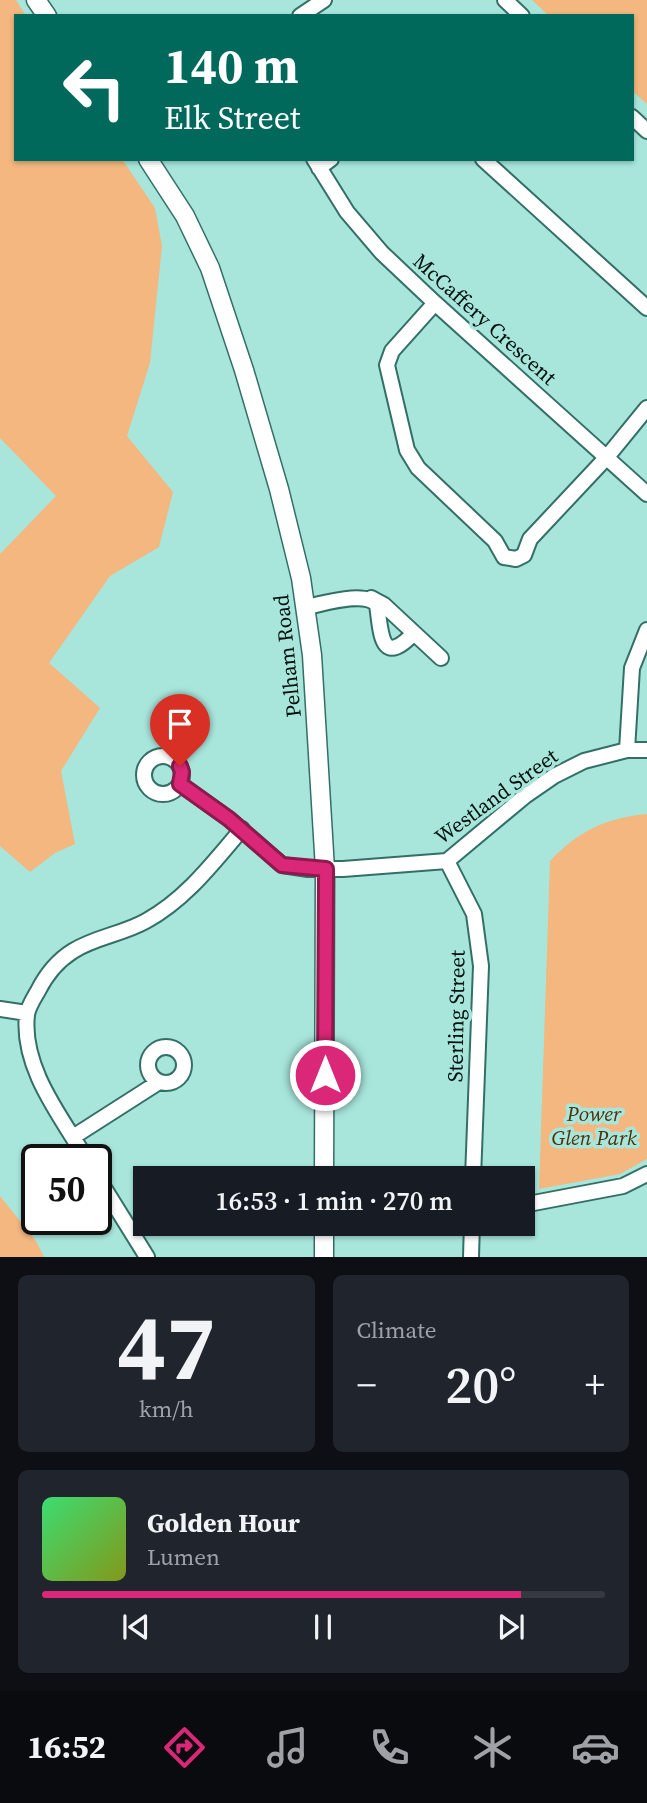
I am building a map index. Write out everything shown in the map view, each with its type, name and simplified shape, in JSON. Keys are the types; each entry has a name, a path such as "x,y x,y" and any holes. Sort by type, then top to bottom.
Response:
{"main road":[{"name":"Pelham Road","path":"149,161 190,225 210,268 279,489 306,607 312,655 326,869 324,1166"},
{"path":"324,1236 324,1257"}],"street":[{"path":"303,14 324,0"},
{"path":"505,0 520,14"},
{"path":"634,119 647,131"},
{"path":"484,161 647,308"},
{"name":"McCaffery Crescent","path":"321,162 332,190 363,234 435,303 647,494"},
{"path":"435,303 396,347 387,362 406,446 418,468 495,541 503,555 512,559 524,555 530,539 607,457 647,408"},
{"path":"306,607 363,597 379,601 441,658"},
{"path":"363,597 376,603 381,640 388,647 401,646 414,633"},
{"path":"627,750 632,668 647,630"},
{"name":"Westland Street","path":"180,784 242,829 282,865 326,869 447,861 525,796 554,776 584,761 627,750 647,750"},
{"path":"78,1144 35,1069 28,1042 27,1013 42,983 62,959 88,944 140,924 173,904 191,888 242,829"},
{"name":"Sterling Street","path":"447,861 474,914 481,965 473,1166"},
{"path":"0,1009 27,1013"},
{"path":"73,1137 159,1082"},
{"path":"535,1203 623,1186 647,1174"},
{"path":"112,1201 147,1257"},
{"path":"471,1257 472,1236"}],"green space":[{"path":"0,0 16,0 25,14 14,14 14,161 123,161 155,208 162,246 150,363 127,436 173,492 159,547 110,576 49,663 100,708 61,771 75,844 55,853 30,872 0,846 0,554 56,496 0,438"},
{"path":"532,0 647,0 647,104 634,93 634,14 547,14"},
{"name":"Power Glen Park","path":"647,814 647,1159 620,1174 539,1189 550,861 571,842 594,828 618,819"},
{"path":"0,1196 21,1222 21,1235 31,1235 44,1257 0,1257"}],"route":[{"path":"180,766 180,784 242,829 282,865 326,869 325,1075"}]}
